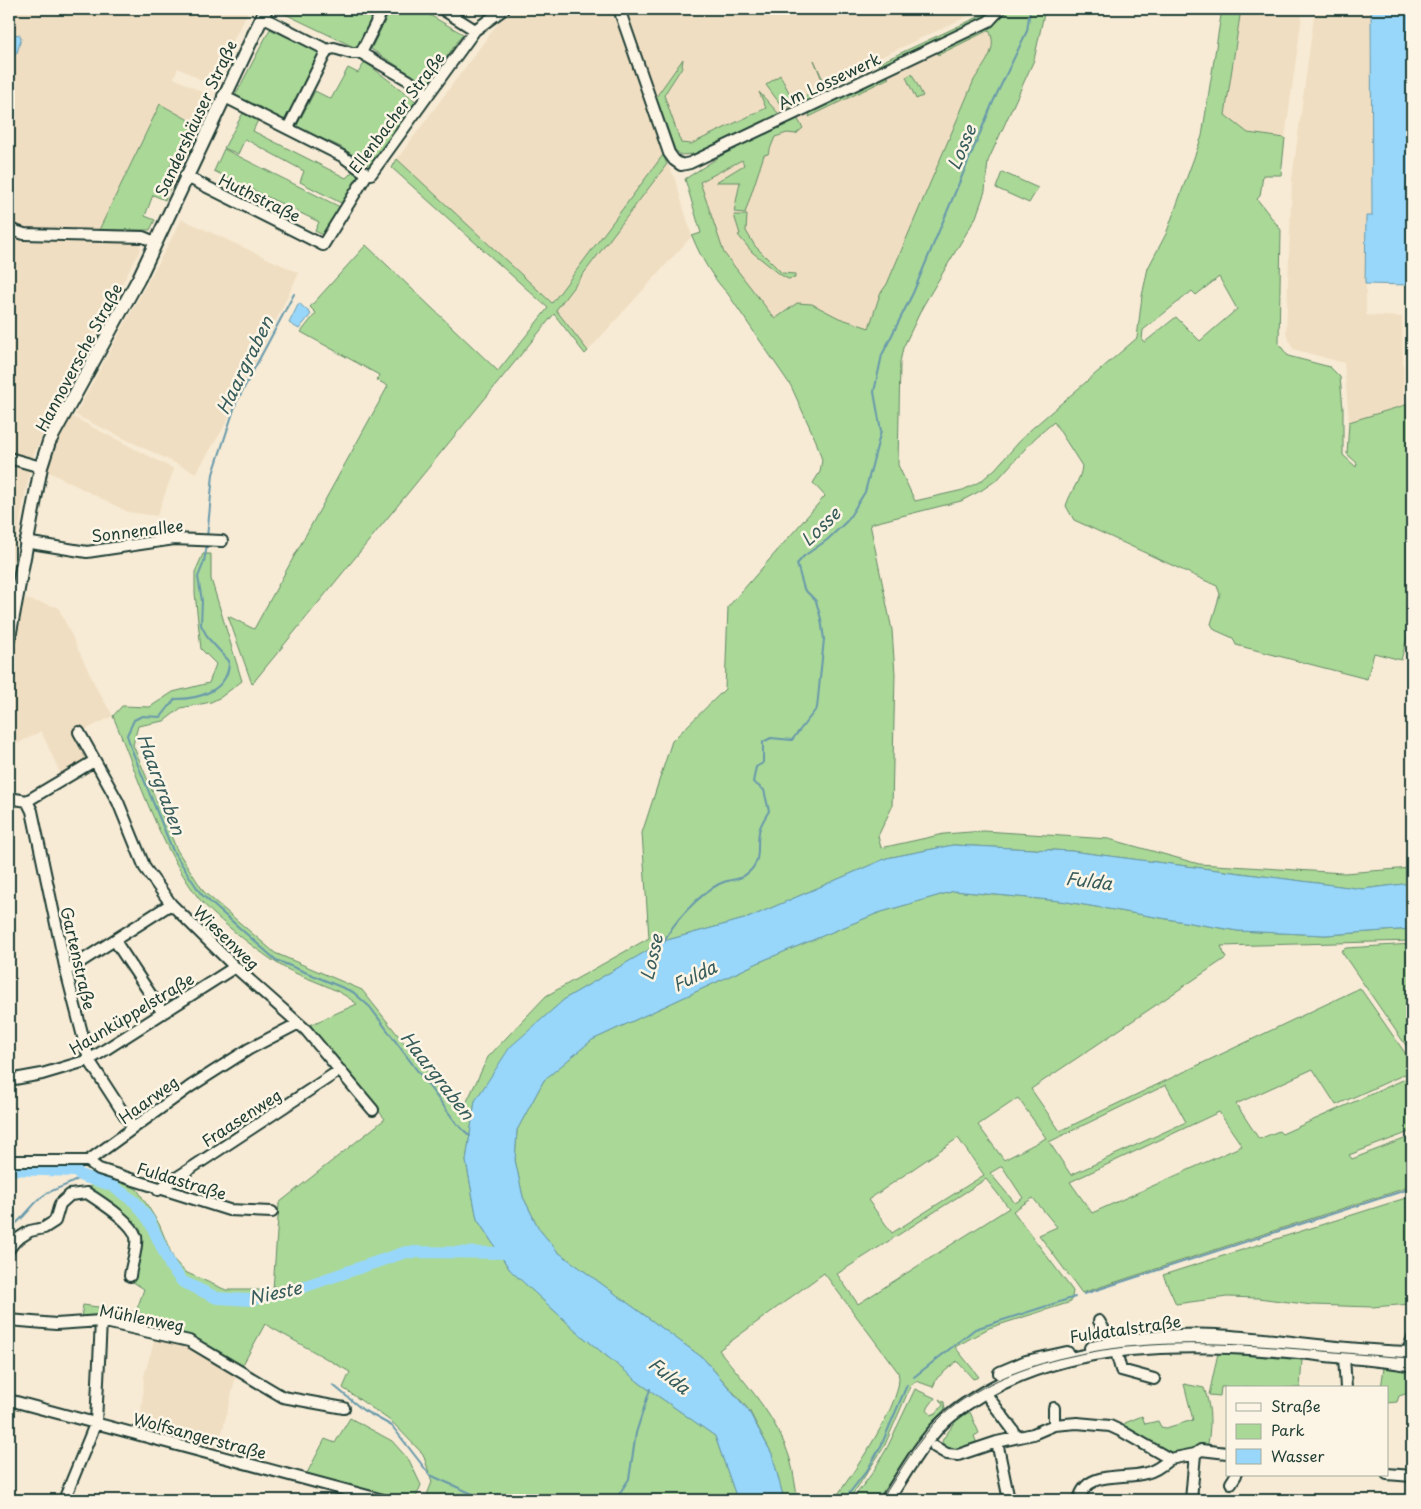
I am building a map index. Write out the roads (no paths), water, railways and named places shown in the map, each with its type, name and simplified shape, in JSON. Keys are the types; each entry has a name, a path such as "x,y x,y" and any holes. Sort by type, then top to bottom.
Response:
{"main road":[{"name":"Sandershäuser Straße","path":"155,242 264,13"},
{"name":"Hannoversche Straße","path":"9,630 41,467 62,416 135,284 155,242"},
{"name":"Fuldatalstraße","path":"887,1500 922,1448 940,1425 952,1414 963,1397 1004,1371 1049,1356 1115,1348 1179,1336 1216,1336 1412,1355"},
{"name":"Fuldatalstraße","path":"1115,1348 1253,1348 1344,1357 1412,1355"}],"street":[{"path":"361,53 382,9"},
{"path":"442,9 475,30"},
{"name":"Ellenbacher Straße","path":"323,244 367,174 371,174 475,30 504,9"},
{"name":"Am Lossewerk","path":"619,9 669,153 681,165 690,163 989,21 1000,9"},
{"path":"264,13 327,50 334,48 351,53 361,53 408,80 428,95"},
{"path":"288,128 327,50"},
{"path":"223,96 342,156 367,174"},
{"name":"Huthstraße","path":"185,176 323,244"},
{"path":"9,229 24,234 143,237 155,242"},
{"path":"9,458 41,467"},
{"name":"Sonnenallee","path":"26,542 86,552 174,539 218,541"},
{"name":"Wiesenweg","path":"79,732 118,802 145,868 171,904 235,967 306,1030 373,1110"},
{"path":"9,798 27,800 94,761"},
{"name":"Gartenstraße","path":"27,800 32,810 66,972 89,1060 133,1128"},
{"path":"66,972 171,904"},
{"path":"115,941 163,1013"},
{"name":"Haunküppelstraße","path":"9,1080 72,1067 89,1060 235,967"},
{"name":"Haarweg","path":"88,1160 191,1086 249,1049 297,1024"},
{"name":"Fraasenweg","path":"158,1190 340,1070"},
{"path":"9,1160 88,1160"},
{"name":"Fuldastraße","path":"88,1160 99,1169 158,1190 228,1210 272,1212"},
{"path":"9,1249 16,1240 30,1231 44,1228 55,1221 60,1204 70,1195 87,1193 120,1217 133,1231 136,1238 130,1276"},
{"name":"Mühlenweg","path":"9,1320 56,1324 101,1321 188,1341 283,1397 344,1408"},
{"path":"64,1500 96,1422 101,1321"},
{"path":"1099,1321 1115,1348 1123,1372 1154,1379"},
{"path":"1344,1357 1346,1386"},
{"path":"988,1398 1013,1430 1016,1437"},
{"name":"Wolfsangerstraße","path":"9,1400 383,1500"},
{"path":"1054,1408 1054,1424"},
{"path":"935,1447 947,1454 958,1455 997,1442 1033,1434 1054,1424 1077,1423 1110,1426 1126,1433 1170,1459"},
{"path":"997,1442 1009,1500"},
{"path":"1079,1500 1085,1487 1092,1481 1101,1478 1147,1473 1170,1459 1207,1450 1226,1453"},
{"path":"1191,1500 1195,1454"},
{"path":"1388,1474 1412,1476"}],"water":[{"path":"1371,9 1412,9 1412,285 1365,284 1366,216 1372,216"},
{"path":"13,34 20,35 21,39 17,53 13,55 9,52 9,37"},
{"path":"299,303 311,314 299,329 289,323"},
{"name":"Fulda","path":"953,845 1071,851 1363,889 1412,883 1412,929 1325,935 1238,931 1061,901 954,891 878,913 764,960 592,1040 544,1080 517,1130 515,1160 523,1197 539,1229 558,1252 703,1358 748,1410 772,1454 784,1500 735,1500 735,1493 715,1436 641,1384 582,1336 510,1270 477,1219 466,1161 475,1101 510,1047 566,998 664,941 748,918 887,858"}],"waterway":[{"name":"Losse","path":"664,942 673,926 695,902 719,884 742,877 754,866 758,856 760,828 769,811 764,790 753,782 756,767 763,763 763,742 771,738 792,740 817,708 824,639 816,601 804,589 797,564 804,556 827,540 847,521 865,492 881,431 874,392 882,355 913,293 993,102 1027,31 1030,9"},
{"name":"Haargraben","path":"207,538 213,474 236,403 294,294"},
{"name":"Haargraben","path":"207,545 204,562 198,577 202,601 201,625 208,638 229,661 228,671 224,680 211,691 203,695 175,699 161,717 142,716 134,720 127,735 173,851 201,894 276,960 353,992 370,1007 457,1124 470,1136"},
{"name":"Nieste","path":"9,1169 76,1171 82,1176 111,1185 135,1202 149,1220 171,1267 183,1282 217,1298 250,1300 294,1290 406,1252 514,1253"},
{"name":"Nieste","path":"9,1228 43,1196 82,1176"},
{"path":"1084,1294 1412,1188"},
{"path":"914,1377 975,1329 1075,1297"},
{"path":"333,1385 363,1410 392,1426 430,1475 486,1500"},
{"path":"844,1500 868,1469 881,1446 907,1385"},
{"path":"615,1500 629,1479 636,1433 650,1389"}],"tram line":[{"path":"881,1500 925,1434 943,1415 983,1387 1027,1368 1058,1359 1103,1350 1147,1345 1191,1344 1278,1347 1412,1358"}]}
